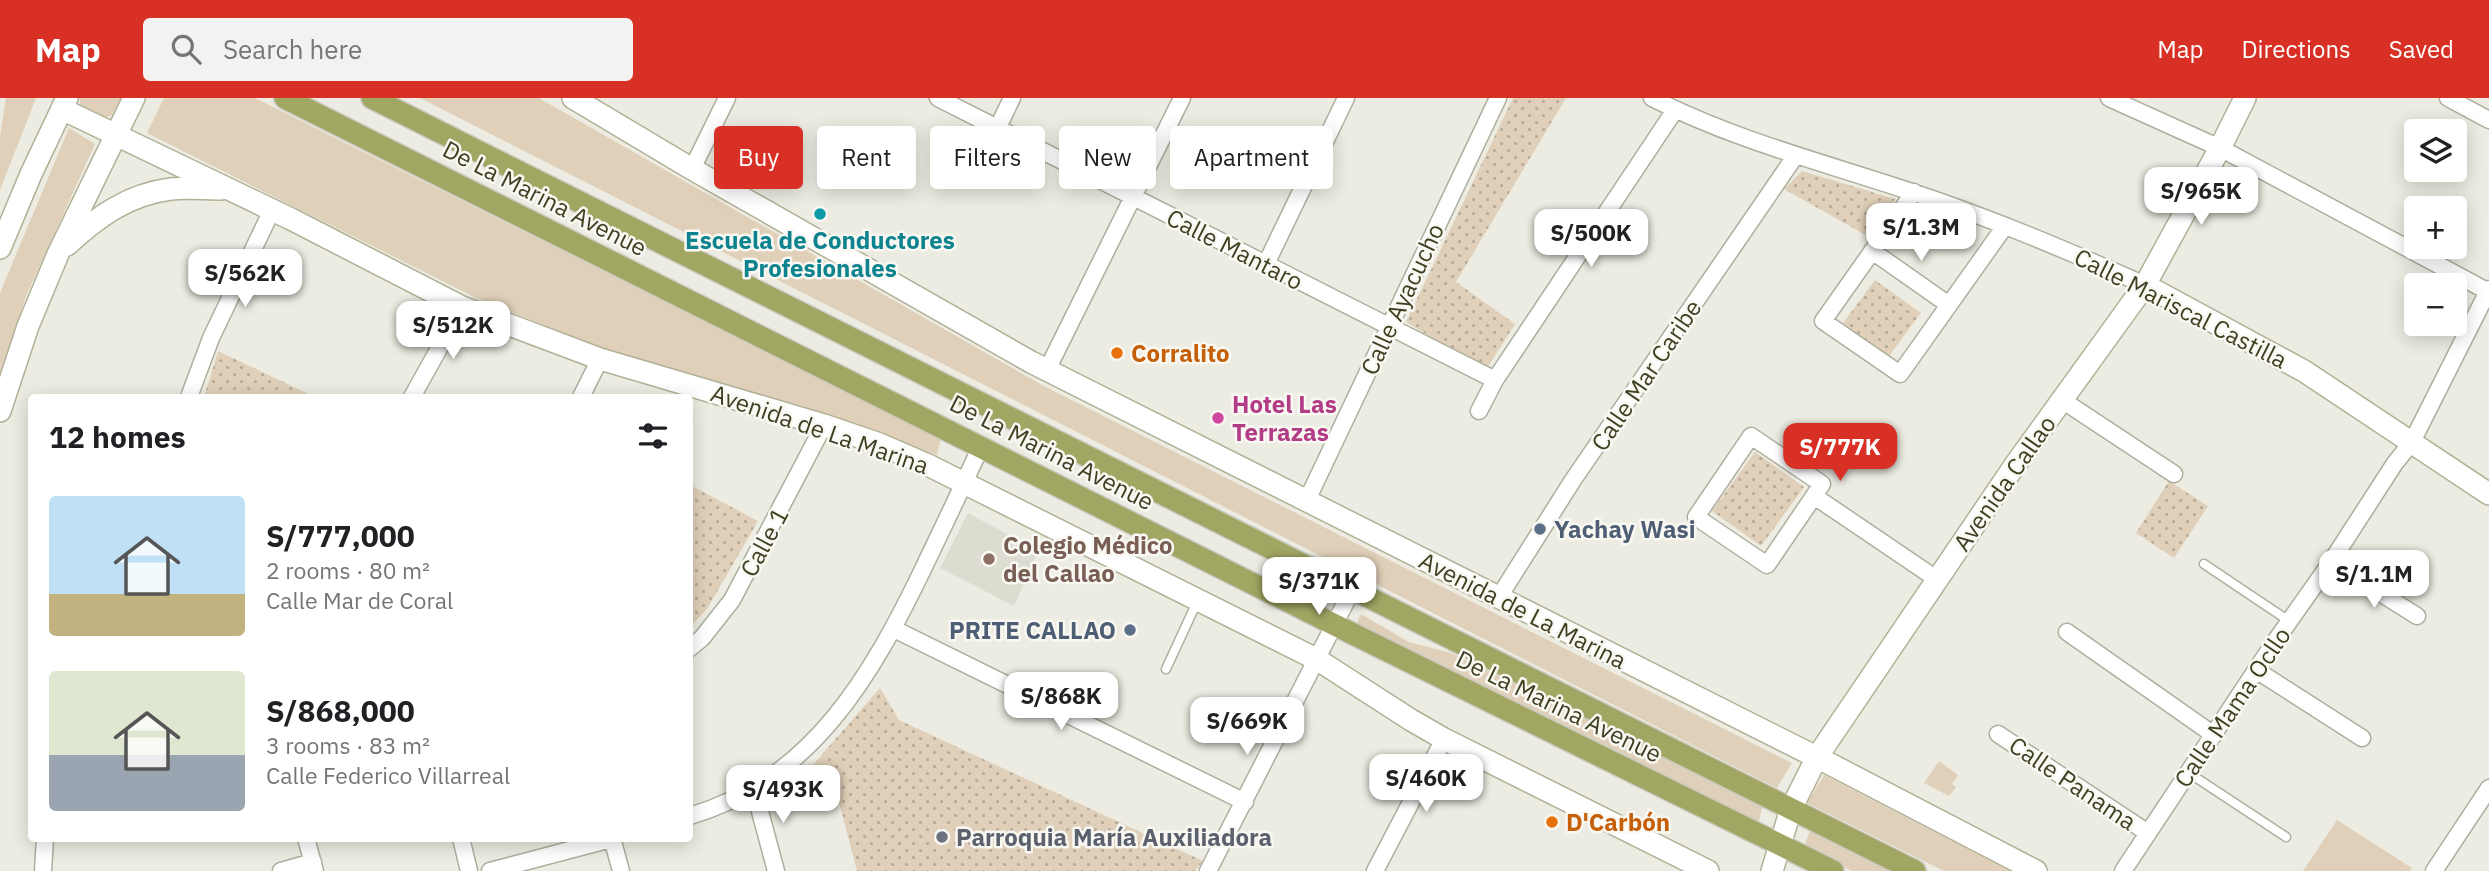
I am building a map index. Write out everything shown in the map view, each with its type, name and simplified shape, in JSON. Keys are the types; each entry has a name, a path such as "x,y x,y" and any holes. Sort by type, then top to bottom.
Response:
{"main road":[{"path":"0,411 28,326 58,254 134,98"},
{"name":"De La Marina Avenue","path":"285,98 1335,625 1833,871"},
{"name":"De La Marina Avenue","path":"372,98 1915,871"},
{"name":"Avenida de La Marina","path":"573,98 692,169 1047,370 1817,757 2036,871"},
{"name":"Avenida Callao","path":"1772,871 1791,809 1817,757 2144,285 2245,98"},
{"path":"0,248 64,104"},
{"name":"Avenida de La Marina","path":"64,104 116,134 462,307 600,359 877,443 965,482 1318,660 1444,739 1708,871"},
{"path":"58,254 92,221 129,200 171,189 228,189"},
{"name":"Calle Mariscal Castilla","path":"2144,285 2304,371 2489,494"}],"street":[{"path":"692,169 727,98"},
{"name":"Calle Mantaro","path":"938,98 996,126"},
{"path":"998,126 1012,98"},
{"path":"1047,370 1182,98"},
{"path":"1266,264 1346,98"},
{"name":"Calle Ayacucho","path":"1307,500 1498,98"},
{"name":"Calle Mariscal Castilla","path":"1652,98 1675,110 1796,155 1914,192 2005,226 2144,285"},
{"path":"2109,98 2220,148 2489,290"},
{"path":"2448,98 2489,120"},
{"path":"1479,411 1495,380 1675,110"},
{"name":"Calle Mantaro","path":"1045,152 1495,380"},
{"name":"Calle Mar Caribe","path":"1499,597 1573,480 1796,155"},
{"path":"1914,192 1823,321 1900,374 2005,226"},
{"path":"190,394 211,338 272,210"},
{"path":"1872,251 1949,305"},
{"name":"Calle Mama Ocllo","path":"2123,871 2395,463 2412,442 2489,290"},
{"path":"414,394 462,307"},
{"path":"582,394 600,359"},
{"path":"2062,400 2174,474"},
{"name":"Calle 1","path":"693,646 732,600 774,525 824,425"},
{"path":"1751,436 1822,484 1814,496 1767,565 1696,517 1751,436"},
{"path":"693,815 754,789 799,756 841,710 894,629 981,446"},
{"path":"1814,496 1938,580"},
{"path":"2331,562 2417,616"},
{"path":"1208,871 1352,590"},
{"path":"894,629 1245,802"},
{"path":"2067,632 2214,735"},
{"path":"2256,670 2362,738"},
{"name":"Calle Panama","path":"1998,734 2148,833"},
{"path":"1375,871 1444,739"},
{"path":"2434,871 2489,788"},
{"path":"754,789 776,871"},
{"path":"43,871 45,842"},
{"path":"281,871 314,867 307,842"},
{"path":"462,842 469,871"},
{"path":"490,871 598,842"},
{"path":"614,842 621,871"}],"lane":[{"path":"2204,564 2289,621"},
{"path":"1167,669 1198,600"},
{"path":"2189,773 2286,836"}],"shaded area":[{"path":"6,98 36,98 0,190 0,136"},
{"path":"79,98 121,98 112,115 106,117 81,106"},
{"path":"164,98 255,98 941,438 937,455 602,348 476,298 147,133"},
{"path":"420,98 539,98 1042,385 1792,763 1777,788"},
{"path":"1513,98 1566,98 1456,282 1515,324 1486,370 1406,322"},
{"path":"69,128 95,144 26,296 0,376 0,293"},
{"path":"1802,171 1895,199 1871,238 1784,189"},
{"path":"1875,280 1921,313 1889,356 1843,323"},
{"path":"218,351 309,394 205,394"},
{"path":"1755,452 1804,487 1761,546 1712,511"},
{"path":"2169,481 2208,506 2174,558 2136,533"},
{"path":"693,487 758,521 707,609 693,624"},
{"name":"Colegio Médico del Callao","path":"968,513 1038,551 1014,606 940,568"},
{"path":"1361,614 1409,642 1451,653 1763,804 1758,824 1356,625"},
{"path":"880,688 899,720 1203,861 1195,871 857,871 839,802 812,766"},
{"path":"1939,761 1958,775 1952,784 1956,787 1949,796 1924,783"},
{"path":"1824,775 2010,871 1944,871 1807,803"},
{"path":"2337,820 2412,868 2410,871 2303,871"},
{"path":"1811,828 1897,871 1852,871 1804,847"}],"place":[{"name":"Escuela de Conductores Profesionales","path":"820,214"},
{"name":"Corralito","path":"1117,353"},
{"name":"Hotel Las Terrazas","path":"1218,418"},
{"name":"Yachay Wasi","path":"1540,529"},
{"name":"Colegio Médico del Callao","path":"989,559"},
{"name":"PRITE CALLAO","path":"1130,630"},
{"name":"D'Carbón","path":"1552,822"},
{"name":"Parroquia María Auxiliadora","path":"942,837"}]}
